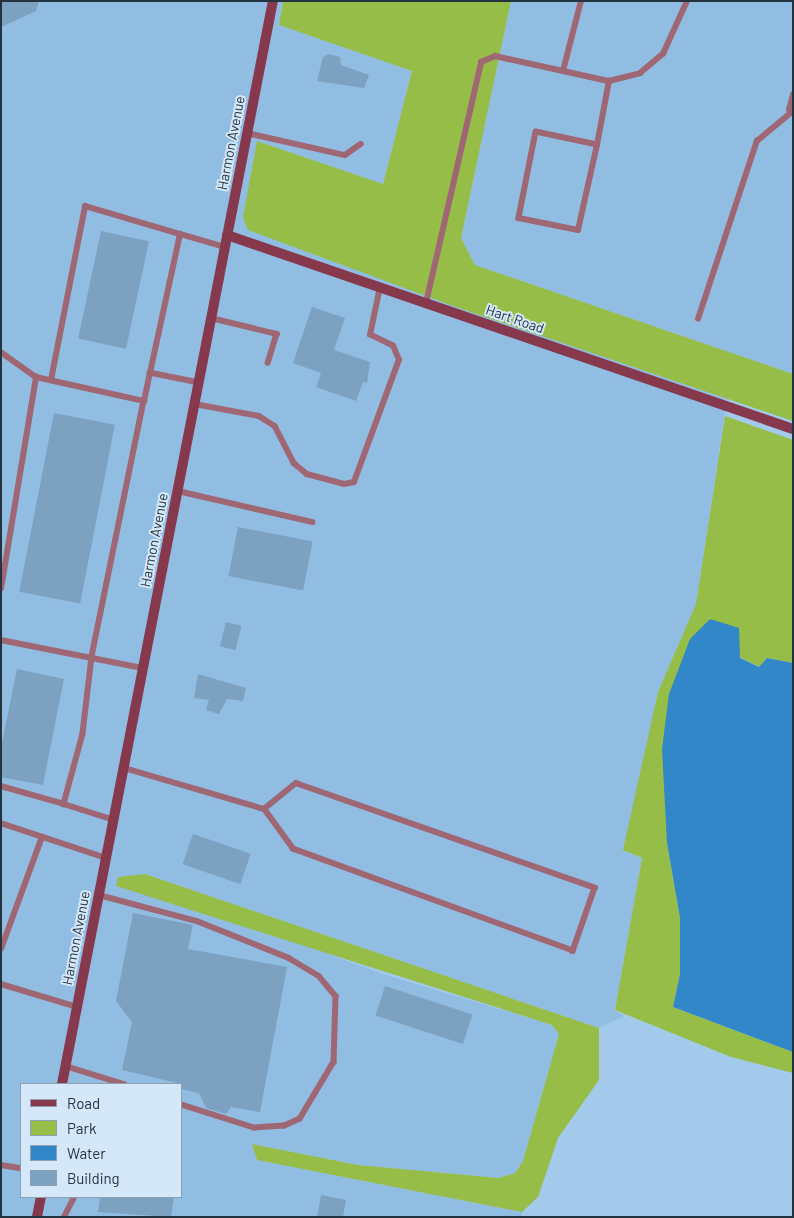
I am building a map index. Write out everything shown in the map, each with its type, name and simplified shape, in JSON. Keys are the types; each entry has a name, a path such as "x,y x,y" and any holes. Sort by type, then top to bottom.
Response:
{"main road":[{"name":"Harmon Avenue","path":"62,1083 273,1"},
{"name":"Hart Road","path":"227,235 793,430"},
{"path":"38,1216 40,1198"}],"lane":[{"path":"563,71 581,1"},
{"path":"426,303 481,62 495,56 609,81 640,72 662,54 687,1"},
{"path":"597,145 536,132 518,218 578,230 597,145 609,81"},
{"path":"698,319 758,141 791,110 793,95"},
{"path":"247,133 345,155 361,144"},
{"path":"51,380 85,206 225,247"},
{"path":"64,804 83,734 92,657 180,234"},
{"path":"195,404 259,416 275,426 294,463 307,474 344,484 354,482 399,360 393,346 370,335 380,287"},
{"path":"211,318 277,334 268,363"},
{"path":"1,352 36,377 144,401"},
{"path":"150,373 199,383"},
{"path":"1,589 36,377"},
{"path":"178,491 312,522"},
{"path":"1,640 144,668"},
{"path":"124,768 264,809 292,849 573,951 595,888 296,783 264,809"},
{"path":"1,786 114,820"},
{"path":"1,823 106,858"},
{"path":"1,949 42,836"},
{"path":"99,895 196,921 289,958 319,976 336,996 334,1062 300,1119 284,1126 254,1128 182,1105"},
{"path":"1,984 77,1007"},
{"path":"66,1066 121,1083"},
{"path":"1,1165 20,1168"},
{"path":"64,1217 74,1198"}],"shaded area":[{"path":"1,1 283,1 279,25 412,71 383,184 257,141 248,230 727,399 696,604 658,692 624,851 642,858 615,1010 624,1016 599,1028 145,874 118,877 380,973 552,1025 559,1034 523,1161 515,1173 499,1178 358,1165 252,1144 257,1160 522,1212 521,1217 1,1217"},
{"path":"511,1 793,1 793,374 475,265 461,238"}],"green space":[{"path":"283,1 511,1 461,238 475,265 793,374 793,421 453,306 248,230 243,217 257,141 383,184 412,71 279,25"},
{"path":"725,416 793,440 793,663 767,658 760,667 739,657 739,628 667,843 680,918 680,974 673,1007 793,1052 793,1073 731,1057 615,1010 642,858 623,850 658,692 696,604"},
{"path":"145,874 599,1028 599,1080 558,1138 538,1197 522,1212 257,1160 252,1144 358,1165 499,1178 515,1173 523,1161 559,1034 552,1025 116,886 118,877"}],"water":[{"path":"710,619 739,628 740,658 759,667 767,658 793,663 793,1052 673,1007 680,974 680,918 667,843 662,749 669,694 690,639"}],"building":[{"path":"1,1 39,1 36,11 1,27"},
{"path":"329,54 340,57 341,65 369,75 364,88 317,81 323,57"},
{"path":"101,231 149,241 126,349 78,339"},
{"path":"312,307 345,318 334,350 370,362 367,383 363,382 356,401 316,387 321,373 293,363"},
{"path":"54,413 115,425 80,603 19,592"},
{"path":"238,527 313,542 303,591 228,576"},
{"path":"226,622 242,626 235,650 220,646"},
{"path":"17,669 64,679 43,785 1,777 1,748"},
{"path":"198,674 246,688 243,701 227,699 219,714 206,710 209,700 194,698"},
{"path":"193,834 251,854 240,884 183,864"},
{"path":"133,913 193,925 188,949 287,967 260,1112 231,1107 226,1114 206,1108 199,1093 182,1089 182,1083 122,1070 132,1022 116,1001"},
{"path":"385,986 472,1014 463,1044 375,1015"},
{"path":"321,1195 346,1200 343,1217 317,1217"},
{"path":"100,1198 174,1198 171,1217 98,1212"}]}
